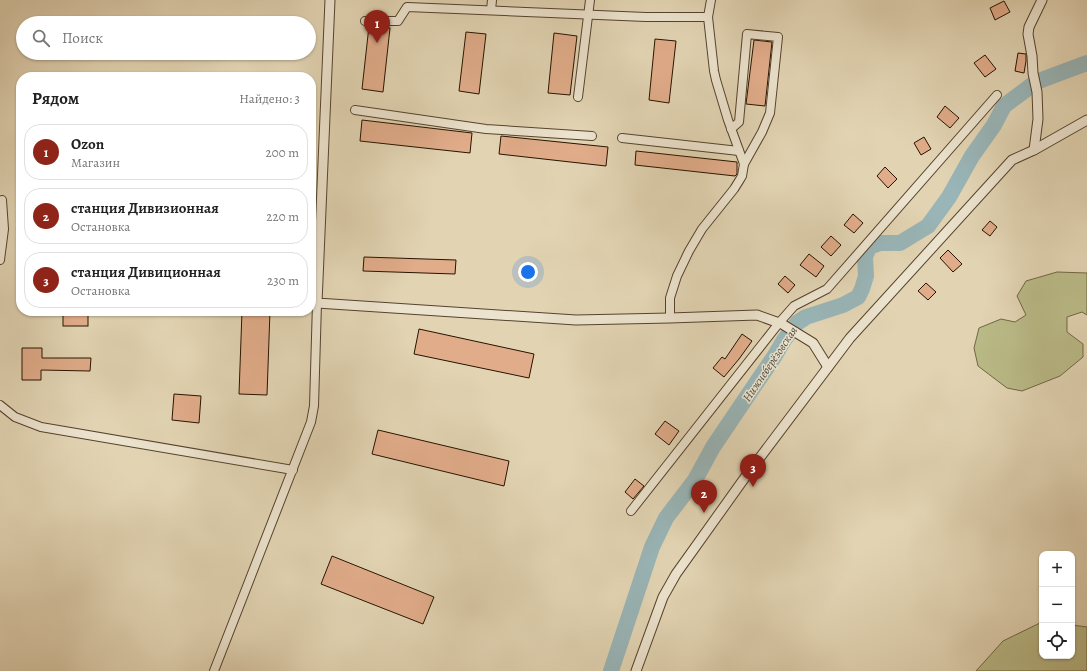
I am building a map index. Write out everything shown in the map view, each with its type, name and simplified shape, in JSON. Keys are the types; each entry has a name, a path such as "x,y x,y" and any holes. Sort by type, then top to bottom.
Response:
{"street":[{"path":"214,671 293,470 311,422 314,406 330,0"},
{"path":"491,10 492,0"},
{"path":"578,98 590,0"},
{"path":"711,0 708,17 715,76 731,129 744,164"},
{"path":"1034,150 1038,120 1037,92 1028,34 1029,28 1042,0"},
{"path":"365,21 398,21 407,6 588,15 708,17"},
{"path":"670,318 670,298 677,276 689,251 702,229 737,185 742,176 744,164 762,132 770,113 778,37 747,34 739,122 731,129"},
{"path":"631,511 779,323 794,306 827,289 997,95"},
{"path":"355,110 486,129 592,136"},
{"path":"636,671 663,597 676,574 746,476 850,338 1012,160 1034,150 1087,120"},
{"path":"622,138 739,151"},
{"path":"0,260 4,229 2,200"},
{"path":"317,303 576,320 757,315 779,323 813,343 828,367"},
{"path":"0,405 15,417 41,427 293,470"}],"green space":[{"path":"1057,272 1087,273 1087,315 1082,312 1067,317 1067,332 1083,344 1083,357 1060,376 1022,391 1007,388 978,366 974,348 979,328 1001,319 1015,322 1026,315 1017,296 1026,281"},
{"path":"1039,623 1039,659 1075,659 1075,625 1087,627 1087,671 976,671 1003,641"}],"building":[{"path":"1004,1 1010,12 995,20 990,8"},
{"path":"369,26 390,28 383,92 362,89"},
{"path":"466,32 486,34 479,94 459,91"},
{"path":"554,33 577,36 570,95 548,93"},
{"path":"655,39 676,41 669,103 649,100"},
{"path":"754,40 772,42 765,106 746,104"},
{"path":"1018,53 1026,54 1024,73 1015,71"},
{"path":"985,55 996,69 985,77 974,63"},
{"path":"945,106 959,118 950,128 937,117"},
{"path":"362,120 472,133 470,153 360,141"},
{"path":"501,136 608,147 606,166 499,154"},
{"path":"924,137 931,149 921,155 914,143"},
{"path":"636,151 737,162 737,174 735,176 635,165"},
{"path":"885,167 897,179 888,188 877,176"},
{"path":"853,214 863,223 854,233 844,225"},
{"path":"990,221 997,227 990,236 982,230"},
{"path":"831,236 841,245 831,256 821,247"},
{"path":"948,250 962,264 953,272 940,258"},
{"path":"809,254 824,266 816,277 800,265"},
{"path":"364,257 456,260 455,274 363,271"},
{"path":"785,276 795,285 788,293 778,284"},
{"path":"926,283 936,292 928,300 918,291"},
{"path":"63,316 88,316 88,326 63,326"},
{"path":"242,316 270,316 267,395 239,394"},
{"path":"419,329 534,354 529,378 414,354"},
{"path":"742,334 752,341 724,377 713,368 722,357 725,359"},
{"path":"22,348 42,348 42,358 91,358 90,371 41,370 41,380 22,380"},
{"path":"174,394 201,396 199,423 172,420"},
{"path":"665,421 679,431 669,445 655,434"},
{"path":"378,430 509,461 504,486 372,454"},
{"path":"635,479 644,486 633,499 625,492"},
{"path":"332,556 434,597 423,624 321,584"}],"waterway":[{"name":"Нижнеберёзовская","path":"611,671 652,547 666,518 695,480 713,447 784,340 797,323 806,317 843,305 858,297 866,276 865,257 869,247 880,243 900,243 928,226 949,197 972,156 994,125 1004,106 1036,82 1087,63"}],"place":[{"name":"Ozon","path":"377,43"},
{"name":"станция Дивиционная","path":"753,487"},
{"name":"станция Дивизионная","path":"704,513"}]}
